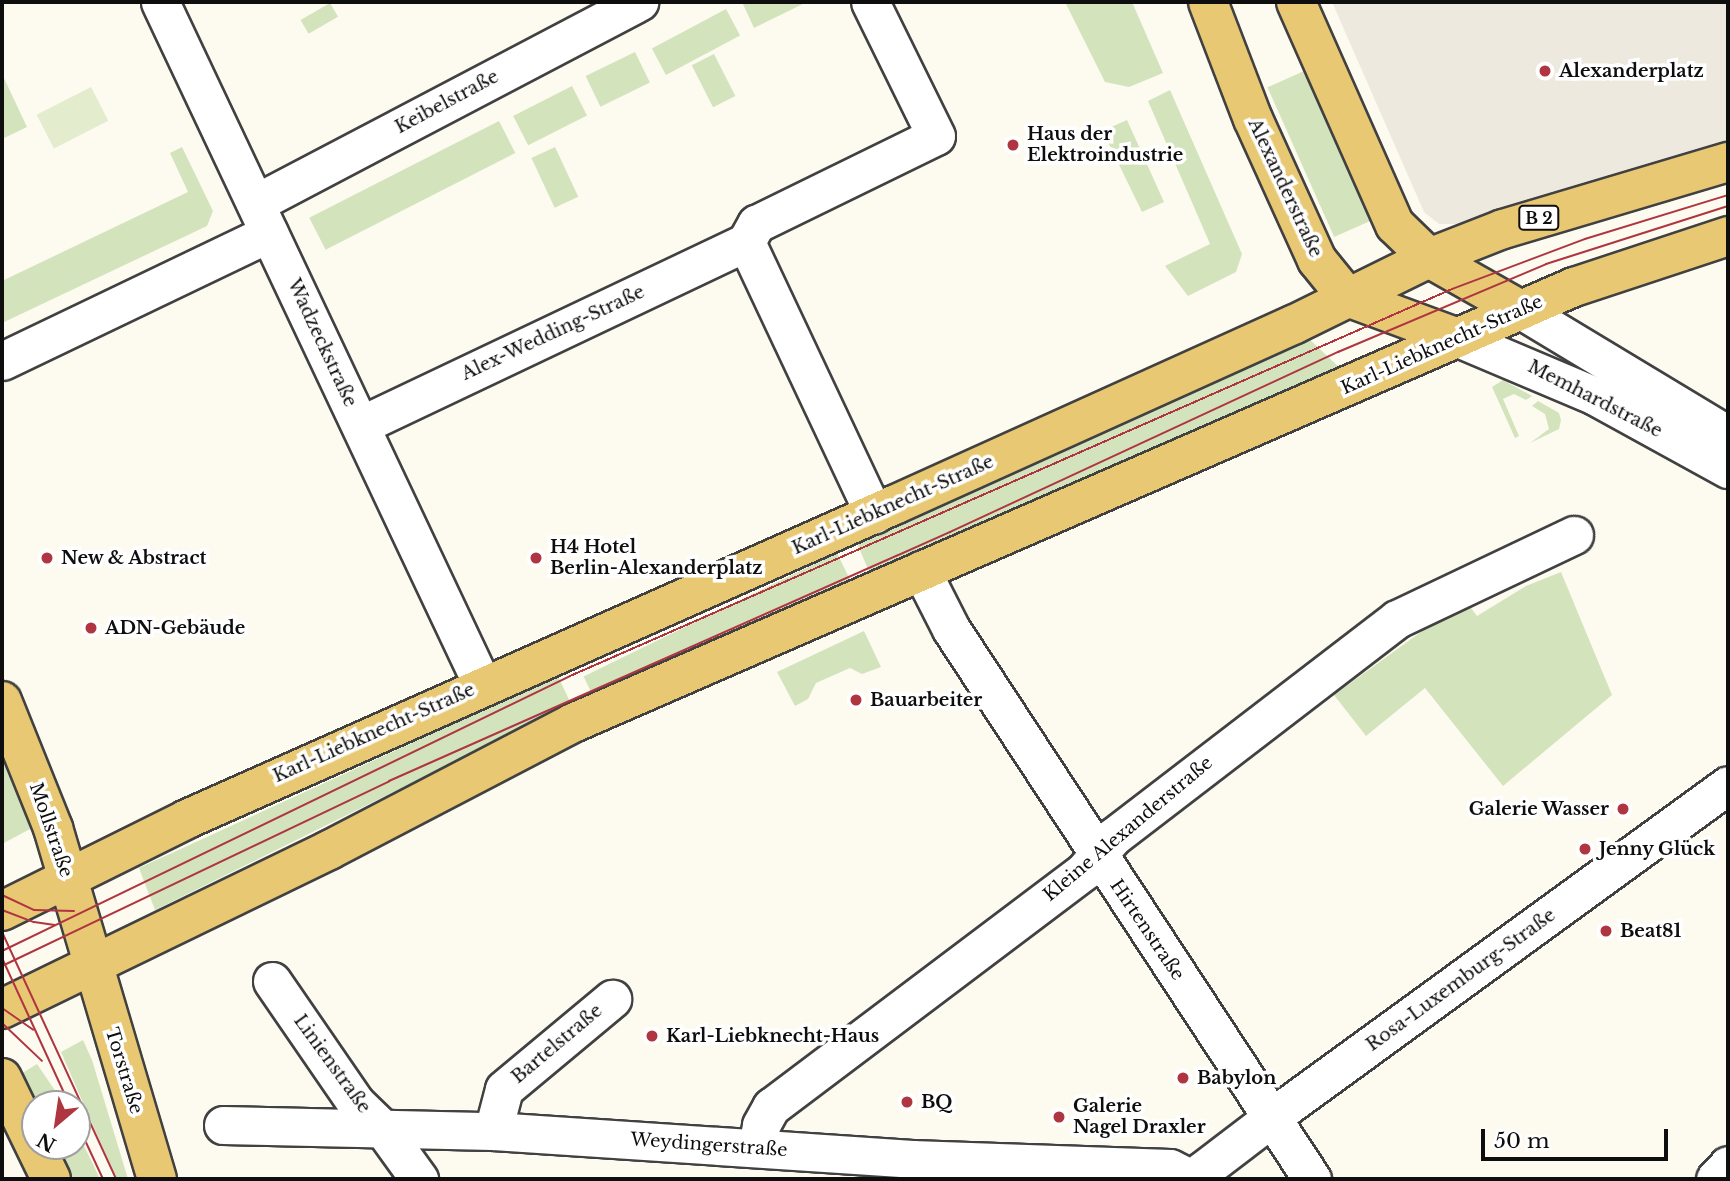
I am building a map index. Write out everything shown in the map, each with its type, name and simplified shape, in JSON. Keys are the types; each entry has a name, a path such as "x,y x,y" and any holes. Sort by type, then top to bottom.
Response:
{"main road":[{"name":"Alexanderstraße","path":"1208,2 1253,119 1317,261 1348,296 1458,338"},
{"path":"1296,2 1395,225 1429,258 1521,310"},
{"name":"Karl-Liebknecht-Straße","path":"2,911 68,875 482,684 874,514 1429,258 1503,229 1728,162"},
{"name":"Karl-Liebknecht-Straße","path":"2,1009 93,961 257,886 573,723 1521,310 1612,273 1728,236"},
{"name":"Mollstraße","path":"2,701 68,875 93,961"},
{"name":"Torstraße","path":"93,961 158,1179"},
{"path":"2,1078 51,1179"}],"street":[{"name":"Wadzeckstraße","path":"160,2 482,684"},
{"name":"Keibelstraße","path":"2,361 262,218 639,2"},
{"name":"Alex-Wedding-Straße","path":"361,425 746,242 756,224 936,136 870,2"},
{"path":"746,242 874,514"},
{"name":"Memhardstraße","path":"1521,310 1728,435"},
{"name":"Memhardstraße","path":"1458,338 1546,372 1728,470"},
{"name":"Kleine Alexanderstraße","path":"757,1148 761,1125 771,1107 1084,871 1113,837 1216,755 1397,619 1574,535"},
{"name":"Hirtenstraße","path":"921,570 942,615 1312,1179"},
{"name":"Rosa-Luxemburg-Straße","path":"1198,1179 1203,1170 1272,1118 1728,785"},
{"name":"Linienstraße","path":"272,981 356,1103 383,1129 419,1179"},
{"name":"Bartelstraße","path":"493,1131 504,1089 612,999"},
{"name":"Weydingerstraße","path":"223,1125 493,1131 757,1148 912,1169 1170,1168 1192,1179"},
{"path":"1715,1179 1728,1165"}],"green space":[{"path":"742,2 807,2 754,28"},
{"path":"1065,2 1132,2 1163,73 1129,87 1105,82"},
{"path":"330,3 338,17 309,34 301,20"},
{"path":"726,9 740,35 666,75 652,48"},
{"path":"635,52 650,83 600,107 586,76"},
{"path":"714,54 735,96 713,107 692,65"},
{"path":"1304,71 1371,221 1334,237 1267,87"},
{"path":"2,74 27,127 2,139"},
{"path":"572,86 587,115 528,145 513,116"},
{"path":"91,87 108,121 54,149 37,115"},
{"path":"1170,90 1242,254 1236,272 1188,296 1165,266 1210,244 1148,101"},
{"path":"1127,120 1164,202 1142,212 1109,144 1109,128"},
{"path":"499,121 515,153 326,250 309,218"},
{"path":"182,147 213,211 207,226 2,323 2,281 188,192 170,153"},
{"path":"555,147 578,197 555,208 531,158"},
{"path":"1306,336 1341,369 870,574 857,543 1177,401"},
{"path":"1503,380 1532,396 1526,400 1514,394 1503,399 1519,436 1515,438 1492,387"},
{"path":"1538,401 1559,413 1561,420 1559,429 1530,443 1549,429 1545,414 1532,406"},
{"path":"837,553 850,580 597,704 584,677"},
{"path":"1561,572 1612,695 1503,786 1425,688 1366,736 1334,695 1465,600 1477,616 1526,586"},
{"path":"864,631 881,667 862,674 850,668 816,683 808,699 795,706 777,672"},
{"path":"558,676 571,704 155,910 139,868"},
{"path":"2,751 30,829 2,844"},
{"path":"83,1040 92,1060 128,1179 116,1179 91,1121 91,1090 77,1090 61,1052"},
{"path":"37,1064 55,1090 27,1090 19,1075"},
{"path":"58,1160 91,1160 100,1179 68,1179"}],"shaded area":[{"name":"Alexanderplatz","path":"1332,2 1728,2 1728,140 1463,224 1439,224 1424,212"}],"tram line":[{"path":"2,951 570,676 1452,289 1585,239 1728,195"},
{"path":"2,966 389,781 950,532 1338,352 1546,264 1728,206"},
{"path":"2,895 34,910 74,911"},
{"path":"2,910 34,922 55,925"},
{"path":"2,932 116,1179"},
{"path":"2,958 63,1090"},
{"path":"2,1008 33,1030"},
{"path":"2,1023 42,1061"},
{"path":"91,1153 103,1179"}],"place":[{"name":"Alexanderplatz","path":"1545,71"},
{"name":"Haus der Elektroindustrie","path":"1013,145"},
{"name":"New & Abstract","path":"47,558"},
{"name":"H4 Hotel Berlin-Alexanderplatz","path":"536,558"},
{"name":"ADN-Gebäude","path":"91,628"},
{"name":"Bauarbeiter","path":"856,700"},
{"name":"Galerie Wasser","path":"1623,809"},
{"name":"Jenny Glück","path":"1585,849"},
{"name":"Beat81","path":"1606,931"},
{"name":"Karl-Liebknecht-Haus","path":"652,1036"},
{"name":"Babylon","path":"1183,1078"},
{"name":"BQ","path":"907,1102"},
{"name":"Galerie Nagel Draxler","path":"1059,1117"}]}
